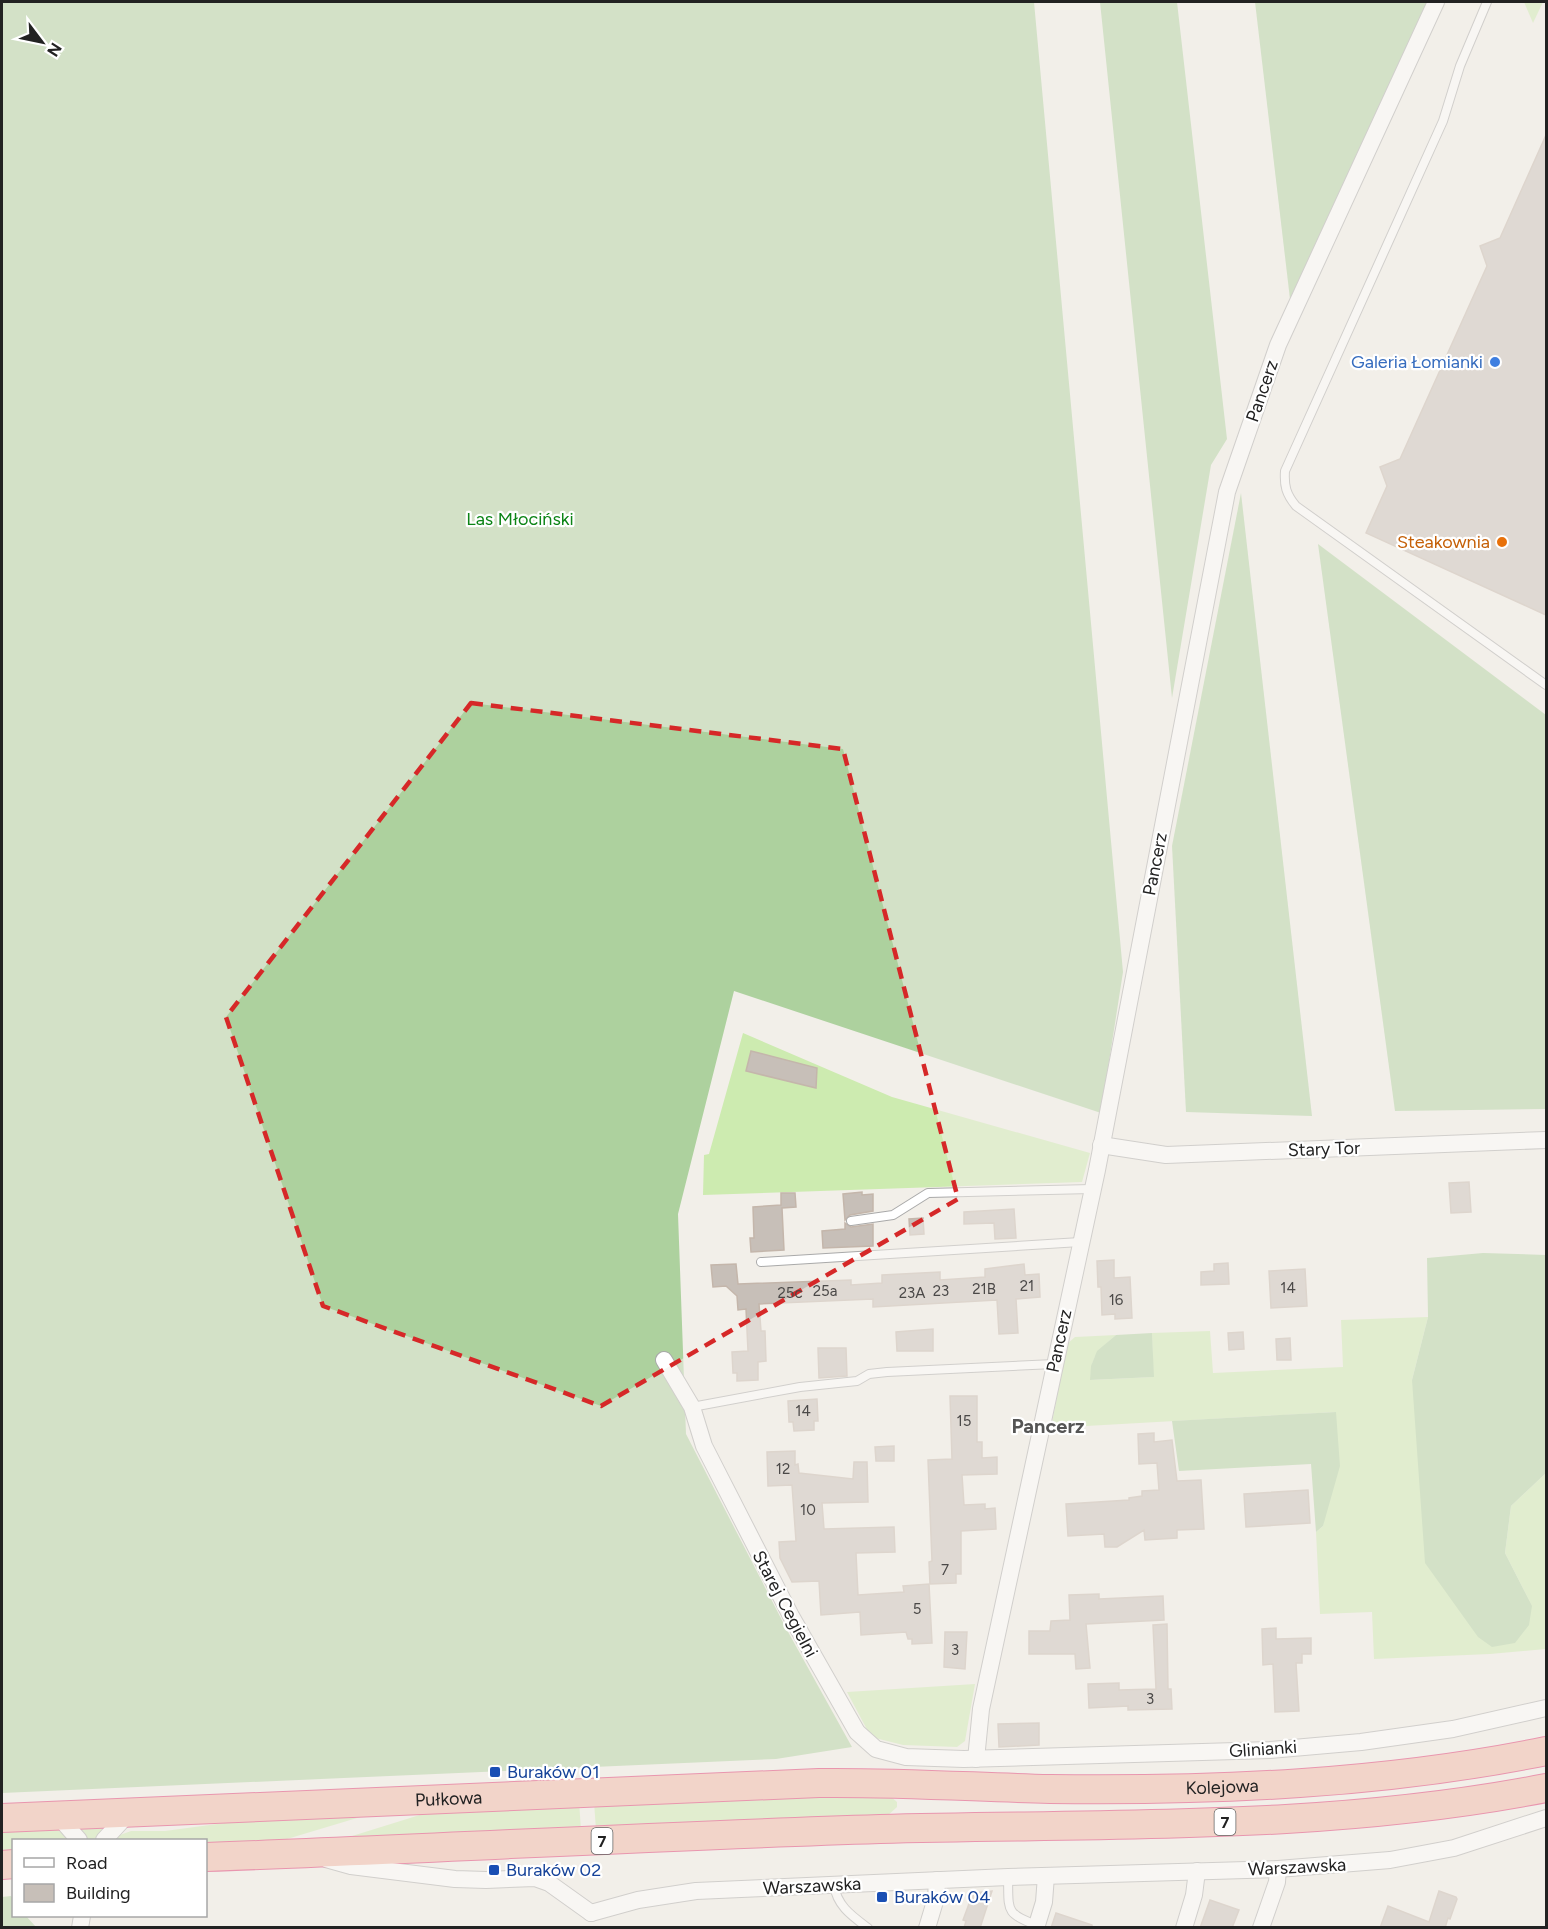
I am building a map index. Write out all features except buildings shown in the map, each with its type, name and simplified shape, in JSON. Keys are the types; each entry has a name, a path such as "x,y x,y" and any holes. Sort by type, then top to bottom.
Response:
{"highway":[{"name":"Kolejowa","path":"896,1784 1107,1789 1282,1784 1387,1776 1546,1751"},
{"name":"Pułkowa","path":"2,1818 819,1783 896,1784"},
{"name":"Kolejowa","path":"303,1853 901,1829 1296,1820 1423,1808 1546,1788"},
{"name":"7","path":"207,1857 303,1853"}],"street":[{"name":"Pancerz","path":"976,1759 981,1709 1101,1145 1227,492 1278,345 1436,2"},
{"name":"Stary Tor","path":"1101,1145 1166,1155 1546,1140"},
{"name":"Starej Cegielni","path":"664,1360 692,1407 704,1446 754,1547 856,1732 876,1749 890,1754 914,1758 976,1759"},
{"name":"Glinianki","path":"976,1759 1229,1752 1361,1742 1453,1729 1546,1708"},
{"path":"105,1839 129,1813"},
{"path":"58,1816 79,1839"},
{"name":"Warszawska","path":"303,1853 351,1866 455,1879 540,1879 549,1883 589,1920 638,1900 682,1893 1008,1877 1278,1869 1390,1860 1454,1848 1546,1818"},
{"path":"1262,1928 1277,1882 1278,1869"},
{"path":"1184,1928 1194,1895 1197,1871"},
{"path":"1036,1926 1044,1902 1046,1876"},
{"path":"927,1928 936,1898 937,1880"}],"lane":[{"path":"1487,2 1460,66 1443,121 1286,471 1284,484 1287,495 1296,506 1546,685"},
{"path":"850,1221 893,1215 928,1193 1092,1189"},
{"path":"761,1262 1080,1242"},
{"path":"692,1407 800,1387 857,1381 869,1374 1054,1364"},
{"path":"1008,1877 1009,1903 1012,1913 1036,1926"},
{"path":"834,1885 843,1908 868,1928"}],"highlighted area":[{"path":"471,703 843,749 958,1199 601,1406 323,1306 226,1017"}],"green space":[{"name":"Las Młociński","path":"2,2 1034,2 1123,972 1101,1113 734,991 678,1214 686,1434 787,1630 852,1747 776,1759 2,1793"},
{"path":"1100,2 1177,2 1227,439 1211,465 1172,698"},
{"path":"1255,2 1428,2 1290,299"},
{"path":"1524,2 1543,2 1533,23"},
{"path":"1241,493 1312,1116 1186,1112 1172,846"},
{"path":"1318,544 1546,715 1546,1109 1395,1111"},
{"path":"743,1033 892,1097 1090,1153 1082,1182 703,1195 704,1155 709,1154"},
{"path":"1483,1253 1546,1255 1546,1473 1511,1506 1505,1553 1532,1606 1529,1625 1515,1643 1492,1647 1478,1637 1425,1563 1412,1380 1428,1317 1427,1258"},
{"path":"1428,1317 1412,1380 1532,1606 1505,1553 1511,1506 1546,1473 1546,1649 1374,1659 1372,1612 1320,1614 1316,1532 1323,1526 1336,1412 1051,1428 1067,1344 1075,1337 1116,1335 1094,1359 1091,1380 1153,1377 1152,1333 1210,1331 1213,1373 1343,1367 1341,1320"},
{"path":"1152,1333 1154,1377 1090,1380 1091,1366 1097,1351 1116,1335"},
{"path":"1336,1412 1340,1466 1323,1526 1316,1532 1311,1464 1179,1471 1172,1421"},
{"path":"975,1684 965,1741 957,1747 903,1745 871,1737 847,1692"},
{"path":"889,1795 897,1802 897,1807 886,1817 596,1830 594,1802"},
{"path":"579,1801 581,1830 336,1841 439,1809"},
{"path":"377,1812 277,1842 207,1847 207,1839 117,1839 120,1835 131,1831 165,1831 269,1817"},
{"path":"112,1823 94,1839 86,1839 75,1825"},
{"path":"2,1829 56,1829 71,1839 12,1839 12,1855 2,1855"},
{"path":"2,1897 12,1898 12,1917 27,1917 36,1927 2,1927"}],"place":[{"name":"Galeria Łomianki","path":"1495,362"},
{"name":"Steakownia","path":"1502,542"},
{"name":"Buraków 01","path":"495,1772"},
{"name":"Buraków 02","path":"494,1870"},
{"name":"Buraków 04","path":"882,1897"}],"district":[{"name":"Pancerz","path":"1048,1426"}]}
